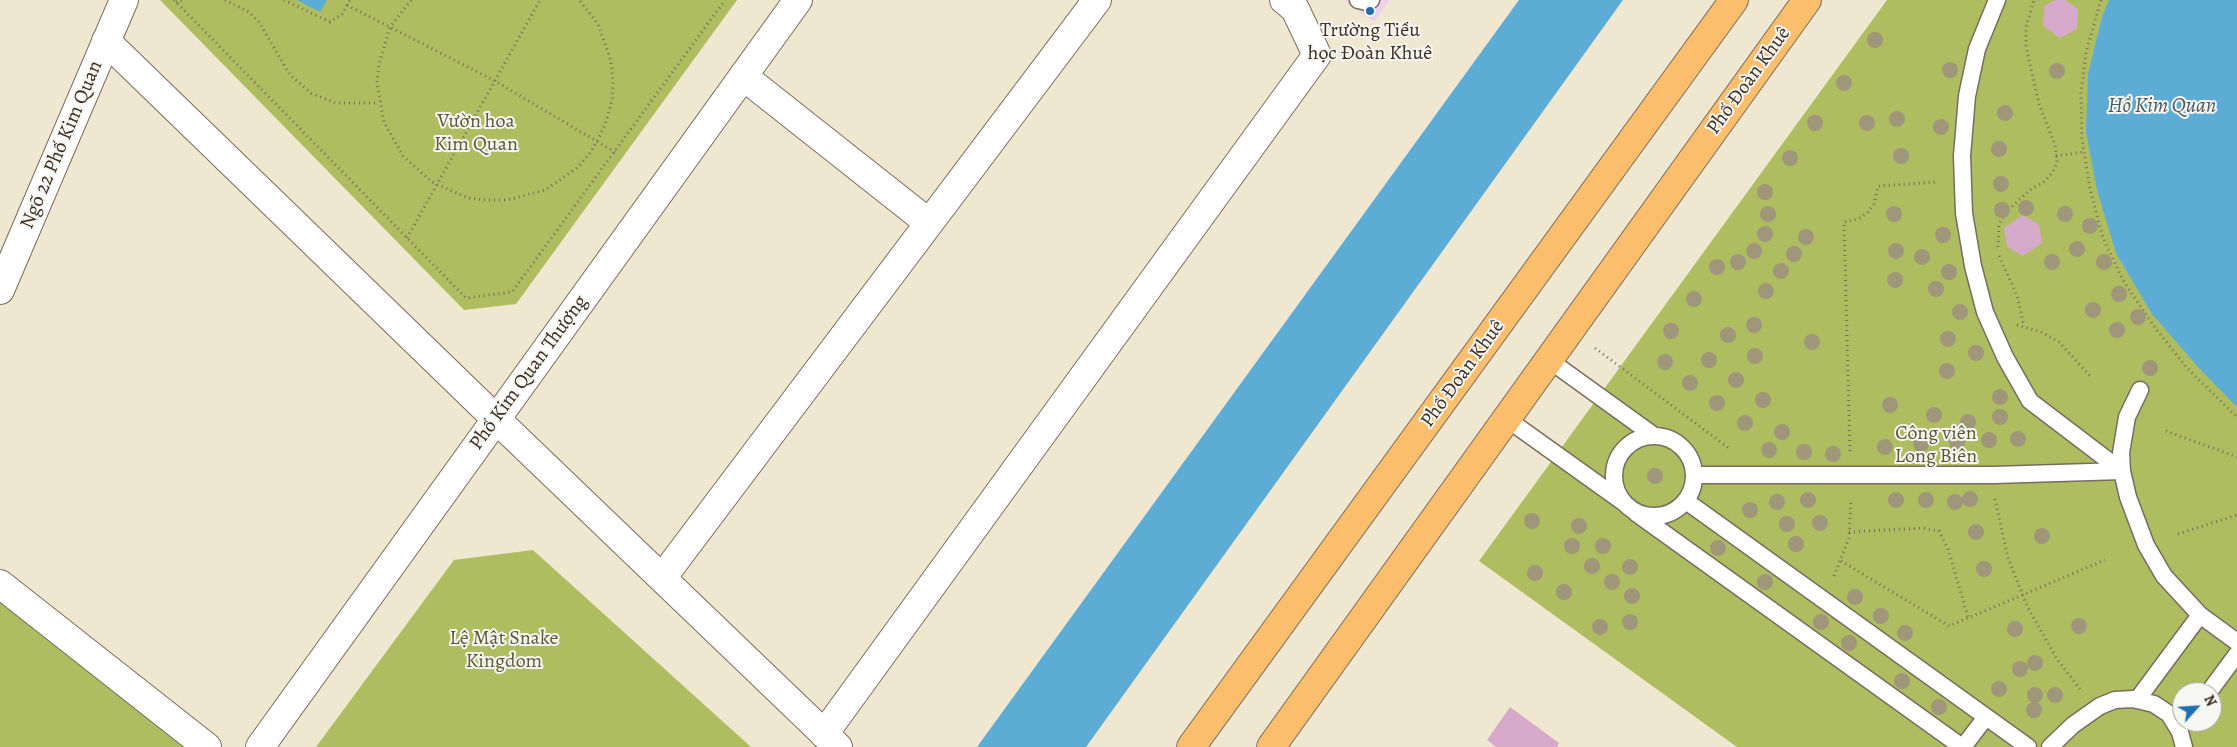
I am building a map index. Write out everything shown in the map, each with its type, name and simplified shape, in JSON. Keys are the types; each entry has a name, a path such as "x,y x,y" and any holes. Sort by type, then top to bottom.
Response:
{"main road":[{"name":"Phố Đoàn Khuê","path":"1192,747 1734,0"},
{"name":"Phố Đoàn Khuê","path":"1271,747 1807,0"}],"street":[{"name":"Ngõ 22 Phố Kim Quan","path":"0,290 124,0"},
{"name":"Phố Kim Quan Thượng","path":"260,747 798,0"},
{"path":"662,578 1097,0"},
{"path":"106,41 831,740 1317,56 1294,9 1284,0"},
{"path":"743,76 929,224"},
{"path":"0,584 207,747"}],"lane":[{"path":"1358,0 1367,2 1371,0"},
{"path":"1997,0 1977,49 1967,96 1962,156 1964,213 1972,266 1990,323 2004,357 2030,401 2122,471"},
{"path":"1549,360 1653,436"},
{"path":"2140,390 2127,417 2121,453 2122,471 2128,497 2146,545 2164,576 2200,615 2237,642"},
{"path":"1507,419 1962,747 1986,717"},
{"path":"1653,436 1663,436 1675,441 1686,450 1693,462 1695,475 1693,489 1686,501 1676,510 1663,515 1650,516 1631,509 1618,494 1614,482 1614,469 1618,457 1626,447 1636,440 1653,436"},
{"path":"1695,475 1994,475 2122,471"},
{"path":"1686,501 2028,747"},
{"path":"2137,700 2200,615"},
{"path":"2216,682 2237,654"},
{"path":"2050,747 2072,725 2096,709 2115,700 2137,700 2154,704 2169,714 2184,734"}],"path":[{"path":"175,1 182,0"},
{"path":"225,0 249,12 259,22 290,75 311,93 324,100 347,104 379,103"},
{"path":"284,0 330,22 342,14 350,0"},
{"path":"410,0 390,27 379,64 379,103 388,131 403,156 417,171 437,185 468,198 488,200 507,200 527,196 545,190 562,180 577,168 597,142 608,119 613,81 611,61 598,24 579,0"},
{"path":"407,238 540,0"},
{"path":"175,1 466,298 512,292 725,0"},
{"path":"2024,326 2017,295 1998,252 1999,224 2007,210 2045,181 2053,172 2056,156 2051,133 2031,75 2026,46 2026,27 2034,0"},
{"path":"2101,0 2086,52 2081,93 2084,152 2090,189 2103,238 2124,282 2153,325 2186,367 2237,417"},
{"path":"347,5 495,81 615,152"},
{"path":"2056,156 2084,152"},
{"path":"1820,597 1841,561 1850,532 1852,514 1844,222 1860,218 1868,212 1874,204 1878,186 1963,181"},
{"path":"1990,323 2024,326 2059,342 2090,376"},
{"path":"1570,330 1765,475"},
{"path":"2166,431 2237,457"},
{"path":"1994,475 1995,502 2001,530 2022,595 2039,630 2057,659 2096,709"},
{"path":"2178,534 2237,515"},
{"path":"1850,532 1922,528 1939,531 1945,543 1968,617"},
{"path":"1841,561 1949,626 2105,560"}],"shaded area":[{"name":"Trường Tiểu học Đoàn Khuê","path":"1344,0 1390,0 1374,22"}],"green space":[{"name":"Vườn hoa Kim Quan","path":"160,0 737,0 516,304 464,310"},
{"name":"Công viên Long Biên","path":"1887,0 2237,0 2237,747 1737,747 1479,561"},
{"name":"Lệ Mật Snake Kingdom","path":"533,550 751,747 316,747 454,560"},
{"path":"0,592 187,747 0,747"}],"water":[{"path":"297,0 327,0 320,12"},
{"path":"1519,0 1623,0 1086,747 977,747"},
{"name":"Hồ Kim Quan","path":"2109,0 2237,0 2237,407 2199,368 2152,314 2116,253 2097,190 2086,132 2088,74 2102,17"}],"building":[{"path":"2055,0 2065,0 2078,9 2077,29 2060,38 2043,26 2044,6"},
{"path":"2022,215 2039,224 2042,243 2023,256 2007,247 2004,228"},
{"path":"1510,707 1559,743 1557,747 1496,747 1487,740"}],"place":[{"name":"Trường Tiểu học Đoàn Khuê","path":"1370,11"}]}
